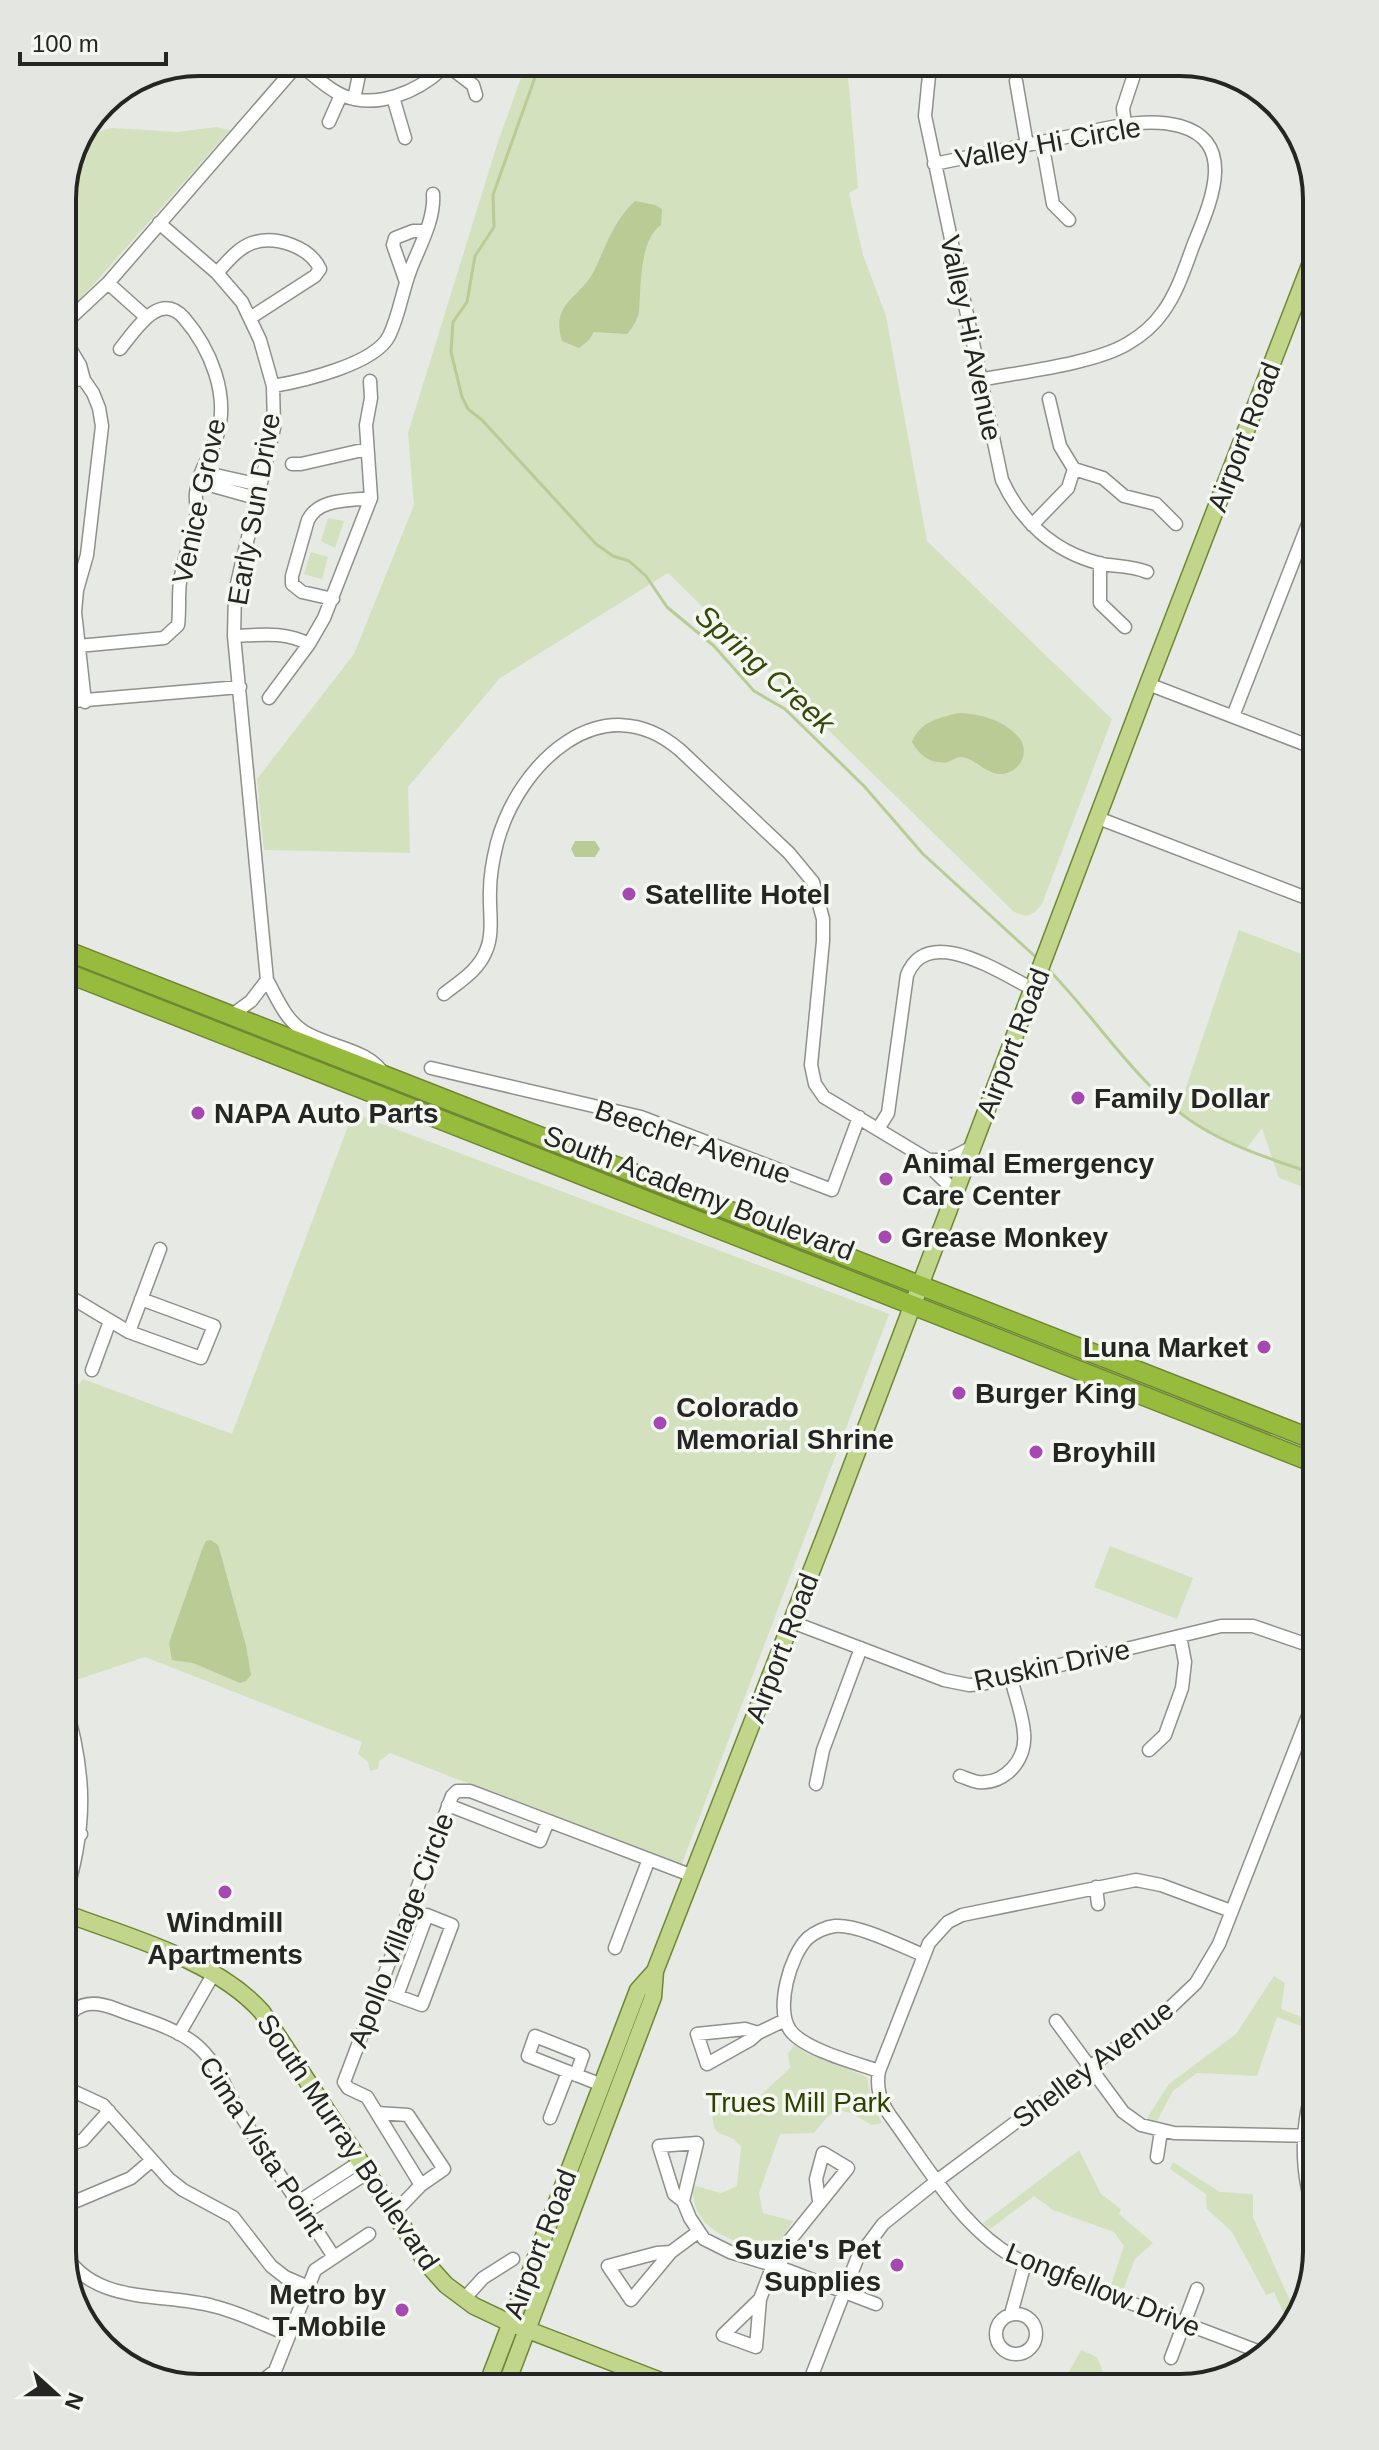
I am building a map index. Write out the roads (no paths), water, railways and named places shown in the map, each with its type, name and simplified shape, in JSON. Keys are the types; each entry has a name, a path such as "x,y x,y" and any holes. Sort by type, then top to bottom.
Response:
{"highway":[{"name":"South Academy Boulevard","path":"76,954 1303,1436"},
{"name":"South Academy Boulevard","path":"76,977 612,1190 1303,1459"}],"main road":[{"name":"Airport Road","path":"510,2374 653,1997 655,1971 957,1193 1148,684 1303,283"},
{"name":"South Murray Boulevard","path":"76,1918 214,1973 242,1991 262,2012 428,2265 446,2285 464,2299 510,2323 643,2374"},
{"name":"Airport Road","path":"491,2374 638,1990 655,1971"}],"street":[{"path":"76,313 108,283 288,76"},
{"path":"315,76 341,95 378,100 422,85 433,76"},
{"path":"354,99 359,76"},
{"path":"461,76 473,85 476,95"},
{"name":"Valley Hi Avenue","path":"929,76 925,116 1002,480 1015,506 1049,540 1074,554 1100,563 1147,572"},
{"path":"1125,125 1123,108 1134,76"},
{"path":"1016,81 1027,145"},
{"path":"329,122 341,95"},
{"path":"393,97 405,138"},
{"name":"Valley Hi Circle","path":"934,164 1125,125 1166,123 1186,128 1201,139 1214,159 1215,191 1175,292 1164,312 1148,330 1126,345 1103,355 979,380"},
{"path":"1042,142 1053,204 1069,220"},
{"path":"273,386 296,382 376,352 391,333 426,231 433,194"},
{"name":"Early Sun Drive","path":"159,223 217,273 242,302 260,340 273,386 274,428 235,592 234,636 267,980 288,1017 303,1031 377,1062 387,1078"},
{"path":"406,282 393,245 395,238 413,231 426,231"},
{"path":"217,273 237,252 251,243 277,242 306,251 315,259 320,269 315,276 250,318"},
{"path":"108,283 146,317 120,349"},
{"name":"Venice Grove","path":"78,646 164,638 178,625 180,578 196,518 196,493 220,427 220,398 215,371 205,348 177,310 168,307 155,310 146,317"},
{"path":"76,358 99,408 102,426 87,555 76,601 85,702"},
{"path":"76,379 84,380"},
{"path":"269,698 309,644 333,599 371,498 366,425 371,398 370,381"},
{"path":"1049,399 1060,446 1074,469 1103,478 1124,496 1156,504 1176,524"},
{"path":"292,464 367,449"},
{"path":"1032,525 1068,488 1074,469"},
{"path":"200,477 258,492"},
{"path":"333,599 302,592 292,584 308,520 312,512 327,504 371,498"},
{"path":"1233,716 1303,537"},
{"path":"1100,563 1100,603 1125,627"},
{"path":"234,636 279,633 309,644"},
{"path":"1148,684 1303,744"},
{"path":"76,702 240,687"},
{"path":"444,994 473,971 488,948 490,891 496,847 503,824 526,784 552,755 583,731 612,724 642,726 666,738 680,750 789,853 813,882 823,919 823,941 811,1065 815,1084 824,1097 927,1159 948,1160 974,1146"},
{"path":"1098,818 1303,897"},
{"path":"878,1129 888,1113 907,975 917,960 933,951 949,951 1033,989"},
{"path":"232,1015 251,1001 267,980"},
{"name":"Beecher Avenue","path":"431,1068 641,1117 832,1190 859,1117"},
{"path":"927,1159 929,1166 957,1193"},
{"path":"129,1332 160,1249"},
{"path":"76,1301 129,1332 201,1358 214,1326 141,1299"},
{"path":"92,1370 110,1321"},
{"name":"Ruskin Drive","path":"792,1622 958,1684 969,1685 1011,1678 1221,1626 1253,1626 1303,1643"},
{"path":"1149,1750 1165,1735 1182,1688 1185,1662 1180,1636"},
{"path":"816,1784 823,1750 861,1648"},
{"path":"960,1776 978,1782 990,1781 1010,1772 1019,1759 1024,1734 1011,1678"},
{"name":"Shelley Avenue","path":"812,2374 857,2259 883,2224 1191,1989 1214,1956 1303,1728"},
{"path":"76,1742 81,1774 81,1834 76,1853"},
{"name":"Apollo Village Circle","path":"377,2113 367,2097 348,2088 344,2082 448,1805 457,1791 466,1790 693,1876"},
{"path":"448,1805 540,1841 548,1821"},
{"path":"76,1833 81,1834"},
{"path":"615,1948 649,1859"},
{"path":"923,1955 845,1926 815,1933 800,1948 785,1988 783,2010 790,2030 806,2043 879,2071 923,1955 937,1932 962,1915 1124,1881 1148,1881 1231,1911"},
{"path":"1096,1887 1098,1904"},
{"path":"378,1989 397,1996 422,2005 452,1925 427,1915 397,1996"},
{"path":"179,2034 214,1973"},
{"name":"Cima Vista Point","path":"76,2008 91,2002 106,2005 179,2034 195,2044 218,2069 239,2112 334,2257"},
{"path":"901,2013 916,2019"},
{"path":"758,2033 745,2029 697,2034 707,2064 785,2020"},
{"path":"1056,2021 1123,2112 1141,2125 1161,2131 1303,2136"},
{"name":"Longfellow Drive","path":"879,2071 877,2083 884,2106 981,2234 1000,2250 1025,2263 1254,2350"},
{"path":"550,2118 572,2073 602,2085"},
{"path":"76,2092 109,2111 183,2190 233,2217 278,2272 308,2287"},
{"path":"76,2143 91,2133 109,2111"},
{"path":"377,2113 408,2115 444,2169 421,2185 394,2213"},
{"path":"377,2113 421,2185"},
{"path":"1157,2157 1161,2131"},
{"path":"683,2201 697,2143 659,2146 674,2194 683,2201 698,2232 720,2248 876,2304"},
{"path":"76,2201 131,2178 152,2160"},
{"path":"302,2207 364,2168"},
{"path":"760,2299 790,2240 819,2201"},
{"path":"671,2252 608,2266 631,2300 671,2252 698,2232"},
{"path":"271,2374 315,2270 369,2234"},
{"path":"464,2299 483,2278 513,2259"},
{"path":"1011,2314 1025,2263"},
{"path":"78,2269 110,2290 208,2305 289,2335"},
{"path":"1171,2358 1197,2289"}],"waterway":[{"name":"Spring Creek","path":"536,76 493,195 494,227 475,256 467,302 453,322 451,352 468,409 482,420 596,544 613,556 629,561 646,576 667,607 714,646 754,691 785,709 864,786 923,854 1038,959"},
{"name":"Spring Creek","path":"1047,968 1143,1078 1185,1117 1235,1145 1303,1170"}],"place":[{"name":"Satellite Hotel","path":"629,894"},
{"name":"Family Dollar","path":"1078,1098"},
{"name":"NAPA Auto Parts","path":"198,1113"},
{"name":"Animal Emergency Care Center","path":"886,1179"},
{"name":"Grease Monkey","path":"885,1237"},
{"name":"Luna Market","path":"1264,1347"},
{"name":"Burger King","path":"959,1393"},
{"name":"Colorado Memorial Shrine","path":"660,1423"},
{"name":"Broyhill","path":"1036,1452"},
{"name":"Windmill Apartments","path":"225,1892"},
{"name":"Suzie's Pet Supplies","path":"897,2265"},
{"name":"Metro by T-Mobile","path":"402,2310"}],"park label":[{"name":"Trues Mill Park","path":"798,2102"}]}
